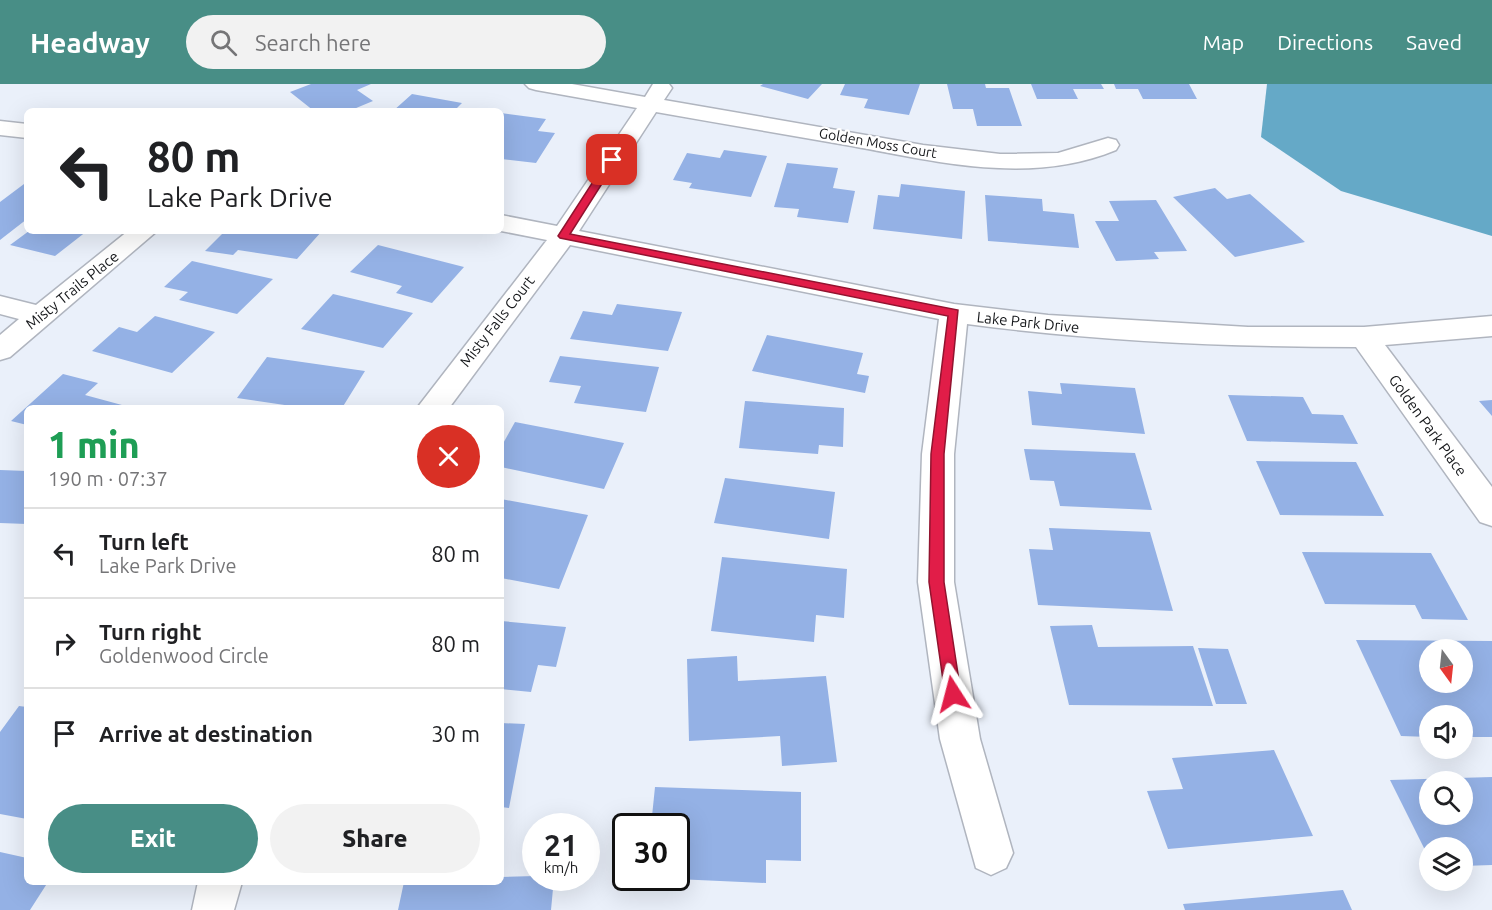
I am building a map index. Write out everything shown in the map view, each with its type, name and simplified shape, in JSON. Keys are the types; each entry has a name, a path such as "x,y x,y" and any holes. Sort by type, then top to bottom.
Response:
{"street":[{"name":"Golden Moss Court","path":"536,84 922,152 978,159 1030,161 1076,157 1108,145"},
{"name":"Misty Falls Court","path":"434,405 563,236 648,104 664,84"},
{"path":"0,128 24,131"},
{"name":"Lake Park Drive","path":"504,224 954,313 1149,333 1248,337 1364,337 1492,326"},
{"name":"Misty Trails Place","path":"0,350 140,234"},
{"path":"0,305 41,316"},
{"path":"954,313 938,454 936,582 960,739 991,853"},
{"name":"Golden Park Place","path":"1364,337 1492,512"}],"water":[{"path":"1267,84 1492,84 1492,236 1341,191 1261,137"}],"building":[{"path":"311,84 371,84 357,90 373,101 356,108 310,108 290,92"},
{"path":"763,84 822,84 808,99 760,86"},
{"path":"845,84 920,84 909,115 864,108 868,99 840,95"},
{"path":"947,84 985,84 986,88 1009,88 1022,126 977,126 973,109 953,109"},
{"path":"1031,84 1101,84 1104,89 1073,89 1078,99 1037,99"},
{"path":"1114,84 1189,84 1197,99 1143,99 1138,89 1116,89"},
{"path":"412,94 462,103 457,108 396,108"},
{"path":"504,113 546,119 538,131 555,133 536,163 504,159"},
{"path":"724,150 767,156 751,197 689,188 692,183 673,180 687,153 720,158"},
{"path":"787,163 838,168 833,188 855,191 848,223 797,217 799,209 774,207"},
{"path":"24,184 24,221 0,240 0,202"},
{"path":"901,184 965,191 962,239 873,229 878,195 899,197"},
{"path":"1215,188 1227,199 1250,194 1305,242 1235,257 1173,197"},
{"path":"985,195 1042,199 1043,211 1074,214 1079,248 988,241"},
{"path":"1156,200 1187,251 1154,252 1159,259 1116,261 1095,221 1119,221 1109,201"},
{"path":"25,234 83,234 55,256 10,245"},
{"path":"222,234 319,234 297,259 238,250 233,255 205,251"},
{"path":"378,245 464,267 432,303 396,293 402,286 350,272"},
{"path":"192,261 273,279 237,314 179,300 188,292 164,287"},
{"path":"333,294 413,313 383,348 301,329"},
{"path":"617,304 682,312 668,351 570,339 583,311 612,315"},
{"path":"155,316 215,332 172,373 92,351 119,327 137,332"},
{"path":"767,335 863,353 857,374 869,376 865,393 752,371"},
{"path":"560,356 659,367 646,412 574,403 581,386 549,382"},
{"path":"267,357 365,371 344,405 285,405 237,398"},
{"path":"63,374 98,383 85,395 122,405 29,405"},
{"path":"1060,383 1135,388 1145,434 1032,425 1028,391 1062,394"},
{"path":"1228,395 1303,397 1312,414 1343,415 1358,444 1247,441"},
{"path":"1492,400 1492,416 1479,401"},
{"path":"745,401 844,408 843,447 819,445 818,454 739,448"},
{"path":"24,409 24,424 11,421"},
{"path":"515,422 624,443 604,489 504,468 504,442"},
{"path":"1024,449 1135,453 1152,510 1060,506 1054,481 1030,480"},
{"path":"1256,461 1356,462 1384,516 1280,515"},
{"path":"0,470 24,471 24,524 0,523"},
{"path":"725,478 835,492 829,539 714,523"},
{"path":"504,500 588,515 559,589 504,579"},
{"path":"1049,528 1150,532 1173,611 1038,605 1029,549 1053,550"},
{"path":"1302,552 1431,553 1468,620 1422,619 1415,605 1325,604"},
{"path":"722,557 847,569 844,618 816,615 814,642 711,631"},
{"path":"504,621 566,627 556,667 538,665 531,692 504,689"},
{"path":"1092,625 1098,647 1193,646 1213,706 1069,705 1050,626"},
{"path":"1356,640 1419,640 1419,693 1473,693 1473,641 1492,641 1492,737 1473,737 1473,705 1419,705 1419,737 1401,736"},
{"path":"1198,648 1228,649 1247,704 1216,704"},
{"path":"737,656 738,681 826,676 837,762 782,766 780,736 689,741 687,659"},
{"path":"19,706 24,707 24,818 0,814 0,732"},
{"path":"504,723 525,724 509,808 504,807"},
{"path":"1274,750 1313,836 1168,849 1147,791 1183,789 1172,758"},
{"path":"1492,777 1492,865 1473,866 1473,837 1419,838 1390,780 1419,779 1419,825 1473,825 1473,778"},
{"path":"655,787 801,792 801,861 766,860 766,883 690,880 690,813 652,813"},
{"path":"0,852 24,857 24,885 46,885 30,910 0,910"},
{"path":"522,876 522,891 553,891 551,910 398,910 403,885 504,885 504,877"},
{"path":"1343,890 1352,910 1185,910 1183,904"}],"route":[{"path":"612,160 563,236 954,313 938,454 936,582 953,694"}]}
